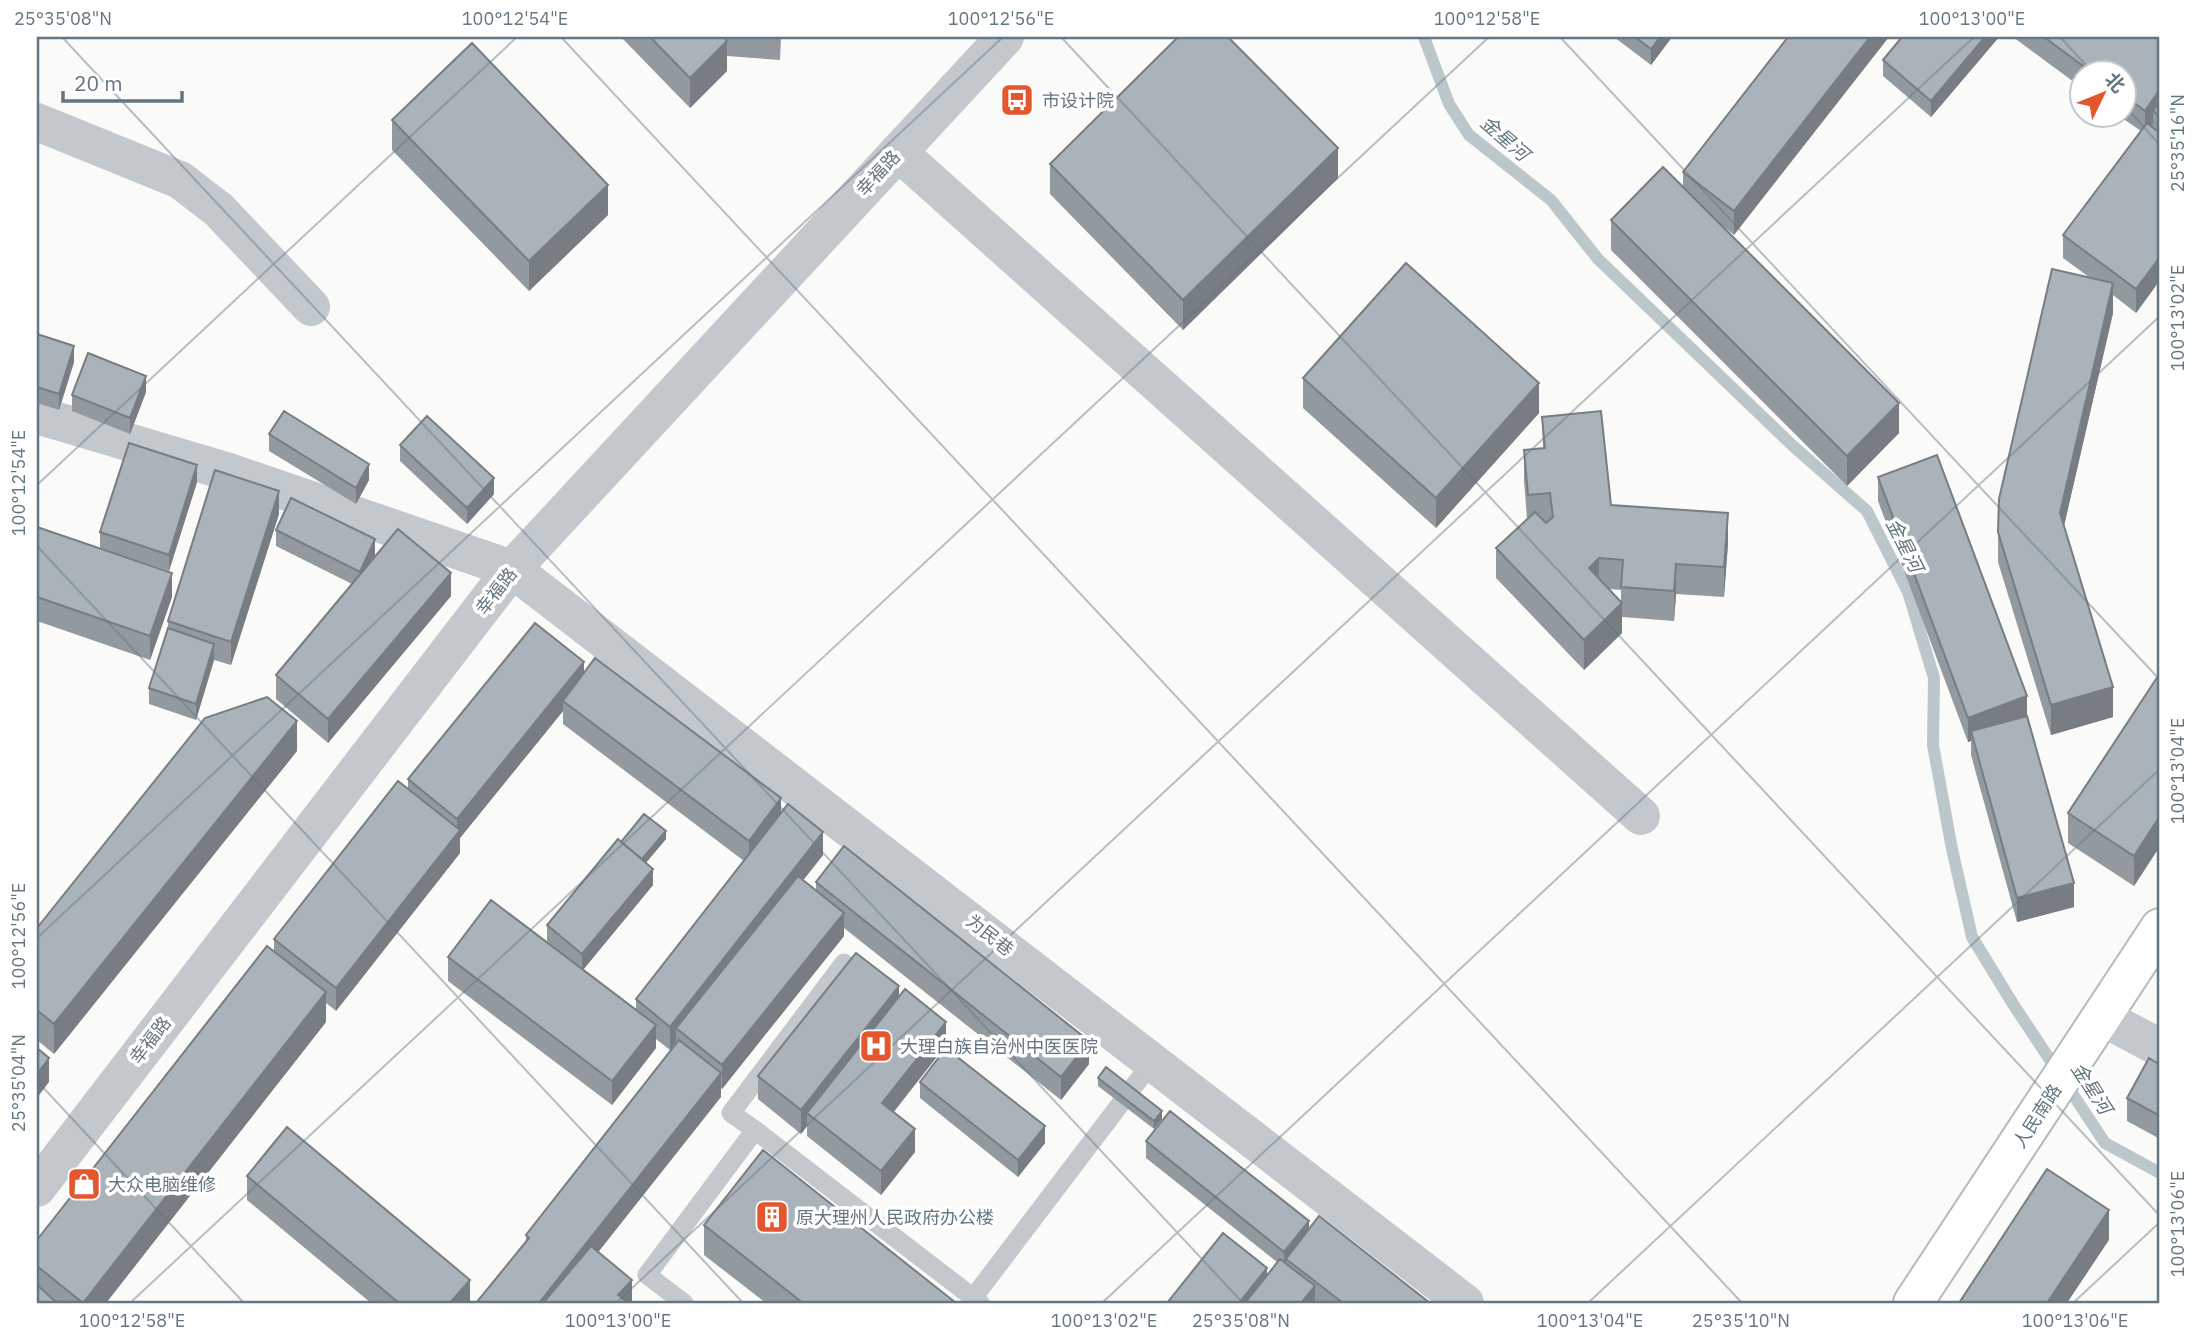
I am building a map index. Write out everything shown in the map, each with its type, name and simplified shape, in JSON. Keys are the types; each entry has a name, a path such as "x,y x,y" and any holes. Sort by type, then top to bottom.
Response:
{"main road":[{"name":"人民南路","path":"1913,1303 2160,928"}],"street":[{"name":"幸福路","path":"37,1188 512,569 1005,37"},
{"path":"37,122 180,180 219,210 311,307"},
{"path":"898,152 1640,816"},
{"name":"为民巷","path":"37,415 229,472 512,569 1465,1303"},
{"path":"2102,1017 2160,1048"}],"lane":[{"path":"844,963 731,1112 976,1301 1153,1061"},
{"path":"684,1303 647,1275 755,1130"}],"building":[{"path":"650,37 723,37 727,41 690,78"},
{"path":"1178,37 1228,37 1338,148 1183,300 1050,164"},
{"path":"1635,37 1660,37 1651,49"},
{"path":"1788,37 1870,37 1734,211 1683,172"},
{"path":"1902,37 1985,37 1931,101 1883,60"},
{"path":"2044,37 2160,37 2160,89 2145,111 2138,106 2138,60 2075,60"},
{"path":"472,43 608,185 529,261 392,120"},
{"path":"2160,101 2160,116 2153,111"},
{"path":"2147,123 2160,133 2160,257 2136,289 2063,235"},
{"path":"1663,167 1899,403 1847,456 1611,220"},
{"path":"1406,263 1539,383 1436,498 1303,378"},
{"path":"2052,269 2113,283 2060,513 2113,687 2051,705 1998,532 1999,499"},
{"path":"37,334 74,346 59,394 37,387"},
{"path":"88,353 146,376 130,418 72,395"},
{"path":"284,411 369,464 356,488 269,434"},
{"path":"1601,411 1611,505 1728,513 1724,567 1676,564 1674,591 1621,587 1623,560 1599,558 1589,568 1622,603 1584,640 1496,548 1535,512 1546,523 1553,517 1550,493 1528,495 1524,450 1545,448 1542,417"},
{"path":"427,416 494,478 467,508 400,445"},
{"path":"129,443 197,465 169,555 100,532"},
{"path":"1937,455 2027,696 1968,718 1878,477"},
{"path":"215,470 279,491 231,642 168,621"},
{"path":"291,498 375,539 360,572 276,530"},
{"path":"37,527 172,573 150,636 37,597"},
{"path":"398,529 451,573 328,719 276,675"},
{"path":"535,623 584,662 457,819 408,779"},
{"path":"168,628 214,644 196,704 149,688"},
{"path":"595,658 781,798 749,841 563,701"},
{"path":"2160,673 2160,816 2134,856 2068,813"},
{"path":"267,697 297,721 54,1024 37,1010 37,928 205,718"},
{"path":"2027,716 2074,883 2017,898 1971,731"},
{"path":"398,781 460,830 336,988 274,939"},
{"path":"788,804 823,832 670,1027 636,999"},
{"path":"644,814 666,831 642,859 621,842"},
{"path":"618,839 653,869 582,954 547,925"},
{"path":"844,846 1089,1041 1061,1077 816,882"},
{"path":"798,876 844,913 722,1065 676,1028"},
{"path":"491,900 656,1025 612,1081 448,957"},
{"path":"267,946 326,992 83,1303 37,1266 37,1240"},
{"path":"856,953 899,986 801,1110 758,1076"},
{"path":"905,989 946,1022 882,1103 915,1129 881,1171 807,1113"},
{"path":"679,1040 721,1073 539,1303 476,1303 529,1238 526,1235"},
{"path":"37,1048 49,1058 37,1074"},
{"path":"946,1048 1045,1126 1018,1160 920,1082"},
{"path":"2149,1058 2160,1065 2160,1116 2127,1098"},
{"path":"1106,1067 1162,1111 1154,1121 1098,1078"},
{"path":"1170,1111 1309,1221 1284,1252 1146,1141"},
{"path":"287,1127 470,1280 450,1303 399,1303 247,1176"},
{"name":"原大理州人民政府办公楼","path":"763,1150 956,1303 803,1303 704,1225"},
{"path":"2047,1169 2109,1210 2047,1303 1959,1303"},
{"path":"1319,1216 1430,1303 1343,1303 1286,1259"},
{"path":"1223,1233 1267,1268 1239,1303 1167,1303"},
{"path":"591,1246 632,1280 618,1295 628,1303 543,1303"},
{"path":"1280,1259 1315,1286 1301,1303 1245,1303"},
{"path":"37,1285 57,1303 37,1303"}],"waterway":[{"name":"金星河","path":"1424,37 1449,104 1469,135 1551,200 1598,259 1793,446 1867,511 1908,592 1934,678 1933,745 1972,937 2105,1143 2160,1173"}],"place":[{"name":"市设计院","path":"1017,100"},
{"name":"大理白族自治州中医医院","path":"876,1046"},
{"name":"大众电脑维修","path":"84,1184"},
{"name":"原大理州人民政府办公楼","path":"772,1217"}]}
